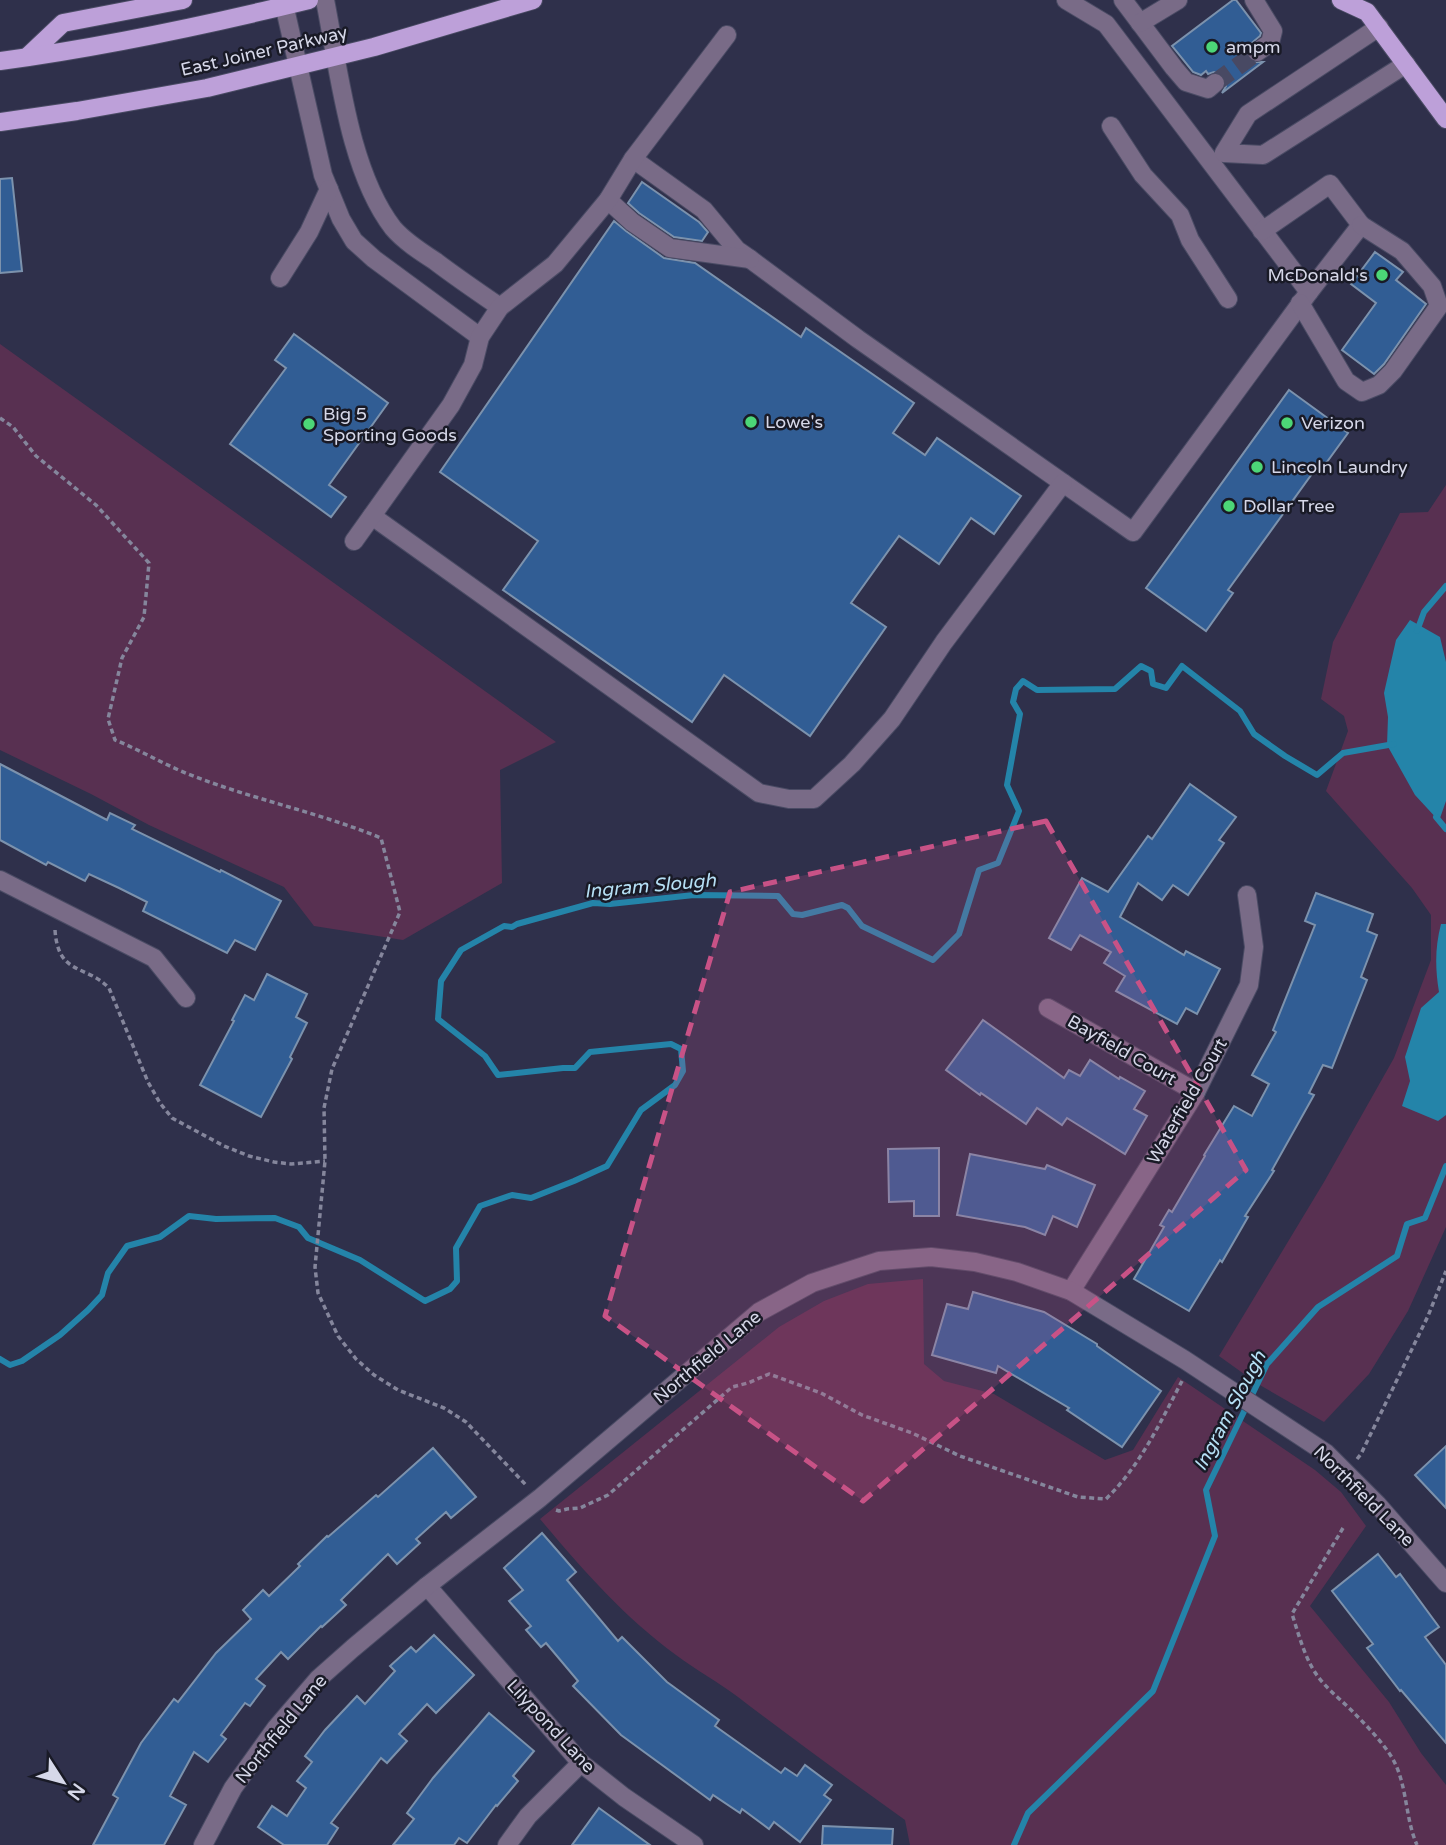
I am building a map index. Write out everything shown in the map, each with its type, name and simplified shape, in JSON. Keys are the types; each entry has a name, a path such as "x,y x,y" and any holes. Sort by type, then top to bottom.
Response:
{"main road":[{"path":"27,57 63,23 183,0"},
{"path":"0,61 167,33 284,3 309,0"},
{"name":"East Joiner Parkway","path":"0,122 195,90 336,57 533,0"},
{"path":"1342,0 1367,6 1379,27 1446,119"}],"street":[{"path":"325,0 358,159 374,199 394,229 500,307"},
{"path":"1123,0 1186,82 1208,89 1215,83"},
{"path":"1140,23 1178,0"},
{"path":"1254,0 1273,31 1270,43 1257,52"},
{"path":"1076,2 1106,24 1262,231 1305,298 1346,381 1362,392 1380,385 1439,306 1432,286 1402,251 1361,225 1330,184 1262,231"},
{"path":"284,3 323,175 341,219 354,241 374,259 480,337"},
{"path":"1379,27 1248,114 1224,153 1263,155 1406,64"},
{"path":"354,541 452,405 473,365 480,337 500,307 555,264 608,200 633,159 727,35"},
{"path":"1138,66 1160,50"},
{"path":"1111,126 1143,175 1180,215 1190,240 1228,299"},
{"path":"633,159 704,210 737,250 858,339 1133,532 1361,225"},
{"path":"280,278 309,232 329,189"},
{"path":"608,200 632,222 670,248 750,259"},
{"path":"372,516 759,793 789,799 814,799 852,764 892,719 944,642 1063,483"},
{"path":"0,880 154,958 186,998"},
{"name":"Waterfield Court","path":"1071,1291 1196,1092 1249,985 1254,947 1247,895"},
{"name":"Bayfield Court","path":"1048,1007 1196,1092"},
{"name":"Northfield Lane","path":"203,1845 233,1788 276,1728 318,1679 353,1648 540,1498 759,1312 812,1283 879,1261 931,1257 975,1262 1017,1272 1071,1291 1188,1362 1326,1453 1444,1574"},
{"name":"Lilypond Lane","path":"427,1586 581,1763 624,1797 694,1845"},
{"path":"507,1845 528,1816 581,1763"}],"path":[{"path":"0,418 13,427 36,456 96,505 149,563 144,617 121,658 107,719 115,740 187,774 381,838 400,912 332,1069 324,1108 325,1161 315,1267 318,1293 338,1336 356,1360 374,1375 398,1390 444,1408 466,1422 540,1498 559,1511 580,1508 608,1495 732,1387 769,1374 821,1393 862,1415 912,1433 960,1456 1078,1497 1106,1499 1122,1484 1149,1446 1188,1362"},
{"path":"65,912 54,931 59,951 72,967 103,982 109,988 148,1082 172,1118 249,1156 291,1164 325,1161"},
{"path":"1344,1472 1362,1454 1446,1271"},
{"path":"1343,1528 1292,1614 1303,1648 1318,1677 1390,1754 1402,1780 1412,1834 1417,1845"}],"highlighted area":[{"path":"1046,821 1246,1170 863,1501 605,1316 730,892"}],"shaded area":[{"path":"0,344 556,742 500,770 502,883 403,940 314,926 284,887 149,825 0,750"},
{"path":"1446,485 1446,1227 1408,1311 1369,1374 1324,1422 1258,1384 1219,1356 1324,1182 1394,1058 1431,960 1431,915 1412,888 1326,791 1348,731 1344,716 1321,699 1333,642 1400,513 1428,512"},
{"path":"923,1279 924,1364 944,1381 994,1394 1105,1460 1133,1450 1178,1377 1315,1470 1341,1492 1366,1526 1310,1606 1389,1702 1421,1753 1446,1785 1446,1845 910,1845 905,1820 657,1640 604,1591 540,1519 779,1327 824,1301 868,1284"}],"water":[{"path":"1410,620 1440,637 1446,662 1446,801 1439,821 1415,795 1387,745 1388,717 1384,693 1396,640"},
{"path":"1441,924 1446,924 1446,1115 1438,1121 1402,1106 1410,1081 1405,1057 1421,1008 1439,992 1436,958"}],"building":[{"name":"ampm","path":"1236,0 1261,33 1247,47 1247,58 1253,62 1263,62 1222,93 1226,86 1223,75 1214,72 1208,74 1206,71 1201,75 1193,72 1172,46"},
{"path":"12,178 22,271 0,273 0,179"},
{"path":"642,182 699,222 708,232 702,241 674,237 628,203"},
{"path":"614,221 664,258 695,263 801,337 806,328 914,403 893,433 925,455 937,438 1021,496 994,534 971,518 939,564 899,536 851,603 886,627 810,736 724,675 692,722 503,590 538,541 440,472"},
{"path":"1375,252 1403,272 1396,280 1426,304 1374,374 1342,350 1376,303 1351,284"},
{"name":"Big 5 Sporting Goods","path":"294,334 388,403 329,485 346,497 331,517 230,444 286,368 275,360"},
{"path":"1289,390 1348,433 1321,470 1317,467 1228,590 1233,593 1206,631 1146,588"},
{"path":"0,764 107,820 110,813 135,825 132,829 281,901 255,950 235,940 227,953 143,911 147,902 119,888 89,874 85,881 48,862 46,865 0,840"},
{"path":"1190,784 1236,817 1219,840 1224,843 1188,895 1173,885 1162,900 1138,883 1120,917 1184,955 1186,951 1220,969 1197,1014 1186,1008 1177,1024 1116,991 1125,976 1104,963 1111,952 1080,935 1071,950 1049,938 1082,878 1108,892 1148,836 1152,839"},
{"path":"1316,893 1373,914 1367,931 1377,935 1361,977 1367,980 1332,1068 1323,1065 1309,1093 1314,1095 1272,1170 1274,1171 1245,1216 1248,1217 1222,1262 1220,1260 1189,1311 1134,1279 1164,1227 1160,1225 1169,1210 1172,1212 1234,1106 1252,1116 1269,1084 1252,1075 1276,1032 1273,1030 1315,925 1305,921"},
{"path":"267,974 307,994 296,1017 307,1023 290,1057 292,1059 261,1117 200,1085 245,995 254,1000"},
{"path":"983,1020 1064,1078 1069,1070 1080,1076 1090,1060 1119,1079 1120,1077 1145,1091 1134,1109 1147,1116 1125,1154 1067,1118 1062,1125 1037,1108 1026,1124 946,1070"},
{"path":"939,1148 939,1216 914,1216 914,1201 889,1202 888,1149"},
{"path":"970,1154 1045,1169 1047,1165 1095,1185 1077,1227 1053,1216 1045,1235 1025,1227 957,1215"},
{"path":"973,1292 1044,1312 1097,1344 1161,1391 1122,1447 1067,1410 1069,1408 998,1366 996,1373 932,1355 947,1304 968,1309"},
{"path":"1446,1446 1446,1508 1415,1475"},
{"path":"433,1448 476,1497 451,1518 446,1512 416,1539 420,1543 397,1564 388,1554 341,1600 346,1605 288,1659 281,1652 256,1679 265,1686 250,1706 245,1703 221,1735 226,1739 208,1762 194,1752 170,1796 186,1805 164,1845 93,1845 118,1798 113,1795 141,1743 174,1699 178,1702 216,1653 251,1619 243,1610 263,1590 269,1596 327,1536 376,1495 378,1497"},
{"path":"542,1533 576,1572 567,1580 618,1641 622,1637 667,1682 719,1720 715,1726 781,1773 785,1768 797,1776 805,1765 832,1785 824,1795 831,1800 800,1842 774,1822 769,1829 742,1809 740,1813 713,1795 710,1800 621,1735 573,1686 578,1681 546,1643 541,1647 526,1630 531,1626 509,1601 523,1590 504,1568"},
{"path":"1378,1554 1396,1577 1400,1574 1439,1627 1425,1637 1446,1665 1446,1743 1400,1691 1367,1648 1373,1644 1332,1591"},
{"path":"434,1635 474,1675 436,1713 427,1704 399,1734 407,1741 387,1763 381,1758 331,1823 338,1828 327,1845 284,1845 258,1827 272,1806 287,1816 306,1788 297,1781 312,1762 305,1756 325,1730 357,1696 365,1704 395,1671 390,1666 411,1647 416,1652"},
{"path":"489,1713 534,1751 513,1776 518,1781 467,1843 459,1838 454,1845 393,1845 414,1819 407,1813"},
{"path":"599,1808 650,1845 572,1845"},
{"path":"823,1826 893,1829 892,1845 822,1845"}],"waterway":[{"name":"Ingram Slough","path":"1417,631 1424,612 1446,586"},
{"name":"Ingram Slough","path":"0,1359 10,1365 22,1361 60,1335 102,1295 108,1273 127,1246 160,1237 189,1216 216,1219 275,1218 299,1227 308,1238 360,1260 425,1301 450,1289 457,1281 456,1248 480,1206 512,1195 531,1198 607,1166 641,1110 675,1085 683,1071 681,1049 671,1044 590,1052 575,1068 498,1075 485,1056 438,1019 441,981 461,950 504,926 512,927 593,903 610,904 694,895 778,896 793,914 802,915 842,905 848,908 862,926 933,960 959,934 979,870 998,863 1019,811 1007,785 1020,714 1013,702 1016,689 1023,681 1037,690 1115,689 1141,666 1151,671 1153,684 1166,688 1182,666 1240,711 1254,734 1317,775 1343,753 1394,744"},
{"name":"Ingram Slough","path":"1436,817 1446,829"},
{"name":"Ingram Slough","path":"1014,1845 1028,1813 1153,1691 1215,1536 1206,1490 1267,1364 1318,1307 1397,1256 1407,1224 1425,1218 1446,1166"}],"tunnel":[{"path":"1215,83 1257,52"}],"place":[{"name":"ampm","path":"1212,47"},
{"name":"McDonald's","path":"1382,275"},
{"name":"Lowe's","path":"751,422"},
{"name":"Verizon","path":"1287,423"},
{"name":"Big 5 Sporting Goods","path":"309,424"},
{"name":"Lincoln Laundry","path":"1257,467"},
{"name":"Dollar Tree","path":"1229,506"}]}
